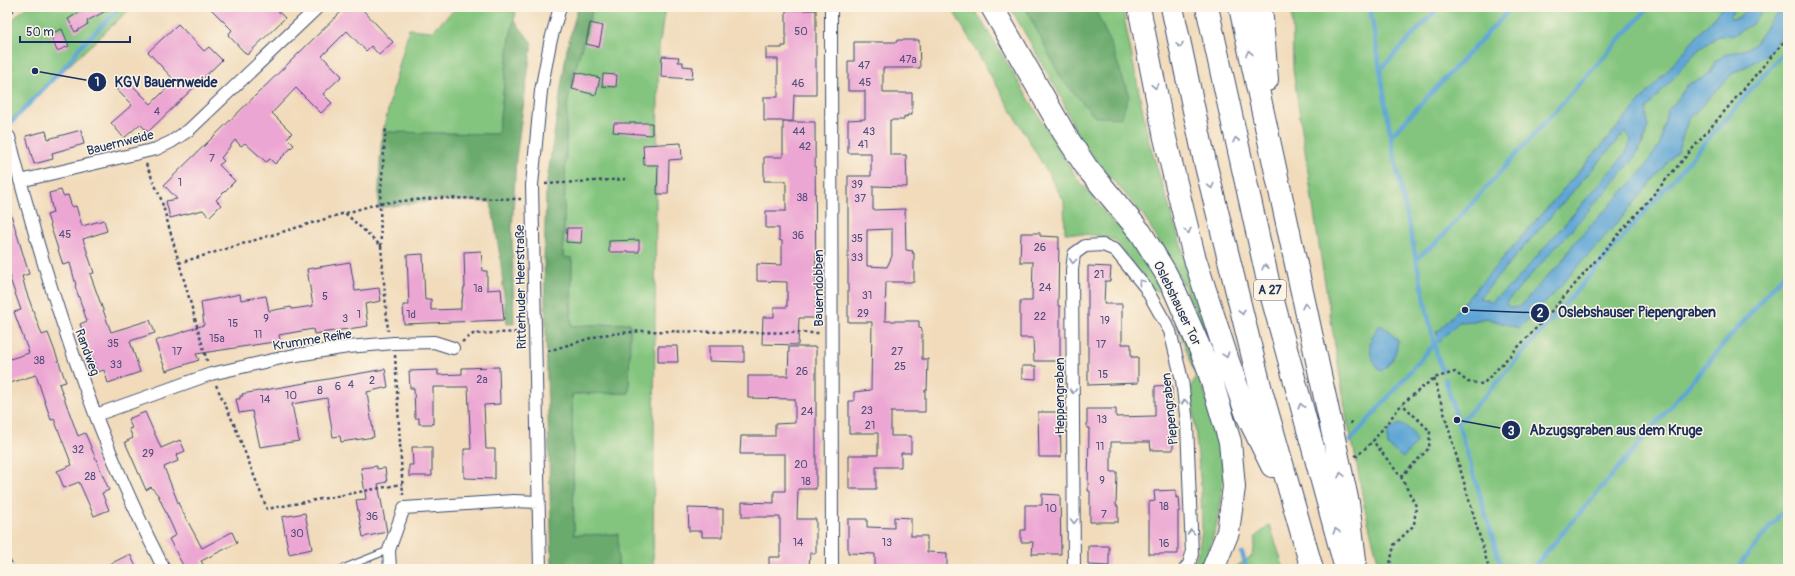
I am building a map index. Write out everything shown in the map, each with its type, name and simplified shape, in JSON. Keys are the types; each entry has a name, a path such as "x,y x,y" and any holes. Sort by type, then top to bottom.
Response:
{"highway":[{"name":"Oslebshauser Tor","path":"992,7 1064,133 1087,168 1141,233 1165,272 1175,290 1207,365 1230,442 1234,487 1228,532 1213,569"},
{"path":"1139,7 1165,138 1194,256 1247,415 1297,518"},
{"name":"A 27","path":"1172,7 1207,169 1262,390 1312,569"},
{"name":"A 27","path":"1207,7 1270,290 1346,569"},
{"path":"1240,7 1348,503 1356,569"},
{"path":"1261,7 1265,67 1273,145 1272,159"}],"street":[{"name":"Bauernweide","path":"20,181 156,149 171,142 190,130 318,7"},
{"name":"Ritterhuder Heerstraße","path":"540,569 532,184 541,91 550,43 560,7"},
{"name":"Bauerndobben","path":"831,7 832,569"},
{"name":"Randweg","path":"9,137 20,181 53,295 96,415 137,516 164,569"},
{"name":"Heppengraben","path":"1074,569 1073,265 1074,254 1085,246 1103,246"},
{"name":"Piepengraben","path":"1103,246 1116,250 1145,287 1170,331 1172,338 1182,380 1187,424 1192,554 1189,564 1185,569"},
{"name":"Krumme Reihe","path":"96,415 211,374 290,356 348,347 392,344 434,342 452,348"},
{"path":"390,569 389,550 404,508 513,501 539,502"}],"lane":[{"path":"341,569 389,550"}],"path":[{"path":"7,16 17,7"},
{"path":"1391,569 1390,564 1394,545 1414,525 1416,506 1401,477 1372,441 1402,404 1434,378 1455,372 1468,382 1483,384 1540,324 1788,37"},
{"path":"386,126 380,204 381,246 392,344 404,508"},
{"path":"141,152 161,199 211,374 234,424 267,509 402,484"},
{"path":"532,184 627,179"},
{"path":"179,263 380,204 437,198 532,200"},
{"path":"345,214 381,246"},
{"path":"536,354 601,335 642,331 832,333"},
{"path":"452,348 473,334 536,332"},
{"path":"1434,378 1489,569"},
{"path":"1401,477 1429,448 1430,431 1402,404"},
{"path":"7,555 14,569"}],"green space":[{"path":"26,7 132,7 7,123 7,25"},
{"path":"457,7 494,7 496,9 516,12 510,37 498,134 383,132 409,29 432,31"},
{"path":"578,7 593,7 575,70 567,105 563,257 572,258 571,326 630,323 629,393 572,394 574,535 618,534 618,569 552,569 544,261 546,188 567,48"},
{"path":"593,7 665,7 659,48 656,197 653,569 618,569 617,534 574,535 572,394 629,393 630,323 571,326 572,259 563,258 567,105 575,70"},
{"path":"951,7 973,7 1076,177 1114,223 1133,235 1160,279 1194,360 1218,437 1223,473 1221,503 1216,527 1208,553 1199,569 1192,569 1198,552 1202,530 1201,487 1191,387 1196,377 1165,297 1147,284 1115,240 1094,235 1065,233 1064,201"},
{"path":"1010,7 1122,7 1149,142 1215,354 1182,281 1144,216 1100,165 1077,135 1060,95"},
{"path":"1025,7 1094,7 1111,45 1129,96 1121,118 1095,117 1061,78"},
{"path":"1292,7 1723,7 1440,330 1436,331 1439,342 1459,322 1474,321 1486,318 1519,328 1625,214 1678,150 1688,120 1732,74 1756,61 1770,51 1788,25 1788,569 1380,569 1364,505 1347,420 1317,233 1293,69"},
{"path":"1737,7 1751,7 1737,18 1732,19 1729,16"},
{"path":"1767,7 1784,7 1768,24 1754,45 1746,49 1724,55 1715,61 1712,71 1701,79 1688,84 1675,103 1667,111 1660,144 1641,173 1574,243 1561,264 1546,277 1520,307 1511,308 1504,304 1642,145 1648,126 1645,109 1698,50 1718,36 1734,35 1752,24"},
{"path":"514,20 532,43 516,158 512,231 514,324 507,324 500,256 491,202 436,200 378,208 383,132 498,134 510,37"},
{"path":"1626,131 1631,141 1626,153 1513,284 1492,302 1479,298"},
{"path":"1270,525 1284,569 1233,569 1253,555 1256,536"}],"water":[{"path":"1723,7 1737,7 1729,16 1732,19 1738,18 1751,7 1767,7 1752,24 1734,35 1718,36 1698,50 1646,109 1648,126 1642,145 1631,163 1505,304 1511,308 1520,307 1546,277 1561,264 1574,243 1641,173 1660,144 1667,111 1675,103 1688,84 1701,79 1711,72 1715,61 1724,55 1746,49 1754,45 1768,24 1784,7 1788,7 1788,25 1770,51 1756,61 1732,74 1688,120 1678,150 1625,214 1546,302 1519,328 1486,318 1474,321 1459,322 1439,342 1436,331 1440,330","holes":["1626,131 1631,141 1626,153 1513,284 1492,301 1479,298"]},
{"path":"1380,325 1390,331 1398,341 1393,358 1381,371 1373,360 1370,348 1372,337"},
{"path":"1400,424 1411,431 1416,443 1403,458 1388,446 1387,437 1390,429"}],"building":[{"path":"88,7 113,7 87,21 88,24 75,32 68,19"},
{"path":"209,7 274,7 285,18 247,55 228,35 232,30"},
{"path":"346,7 360,7 393,42 379,55 371,46 366,51 347,31 322,56 342,76 323,94 332,103 321,113 296,88 272,113 292,133 287,138 294,145 275,164 270,159 266,162 245,143 241,146 235,140 221,158 224,161 219,165 235,181 216,200 221,205 209,217 203,210 170,218 166,201 177,199 164,185"},
{"path":"786,10 816,10 816,95 794,95 793,121 764,121 764,97 778,97 778,59 766,59 766,48 782,48 782,46 786,46"},
{"path":"590,23 603,26 599,47 586,44"},
{"path":"178,24 204,51 209,47 222,60 148,132 140,124 124,138 111,123 132,105 116,89 126,79 151,104 171,84 174,80 148,52"},
{"path":"62,29 69,46 57,51 50,34"},
{"path":"897,40 919,40 920,68 883,68 883,93 912,93 912,115 907,115 907,117 904,116 904,120 890,120 890,155 906,155 907,187 873,186 873,210 905,209 906,250 913,251 912,253 914,253 914,282 886,282 885,321 919,321 919,328 922,329 922,359 928,359 927,390 925,390 925,412 891,412 891,436 911,436 911,453 901,453 901,467 876,467 876,489 849,489 849,455 878,455 878,433 849,433 849,401 854,401 854,392 871,390 872,322 848,322 848,176 871,176 871,153 848,153 848,120 865,119 865,91 848,91 848,61 854,61 854,42 897,42","holes":["892,229 892,256 887,267 867,266 867,230"]},
{"path":"662,56 679,57 678,62 683,62 683,66 693,67 692,79 661,77"},
{"path":"576,72 600,78 596,95 572,89"},
{"path":"603,74 617,75 616,87 602,86"},
{"path":"783,122 815,122 816,318 799,318 798,345 762,344 763,317 774,317 774,307 787,307 787,282 757,281 757,264 782,265 782,241 779,240 779,228 766,228 766,211 786,211 786,181 764,181 764,157 783,157"},
{"path":"614,123 652,123 652,135 613,132"},
{"path":"81,130 84,144 52,153 53,159 34,164 26,136 46,131 48,139"},
{"path":"681,143 682,159 669,160 668,194 657,194 658,165 644,165 643,145"},
{"path":"61,190 63,196 68,195 72,207 76,206 82,226 104,220 107,231 83,239 94,273 90,274 111,332 150,320 155,333 130,341 140,372 108,383 104,370 97,372 80,324 87,321 75,286 70,263 63,265 47,215 53,213 49,193"},
{"path":"10,211 29,274 22,276 26,291 42,335 48,333 66,382 59,384 78,436 85,433 109,490 102,493 109,510 94,516 79,482 64,488 57,471 72,465 54,419 51,420 36,375 7,384 7,360 29,353 14,312 21,310 10,279 7,264 7,212"},
{"path":"567,228 582,228 581,243 566,242"},
{"path":"1021,233 1040,233 1040,236 1059,237 1058,306 1060,306 1060,361 1034,361 1033,338 1020,338 1020,301 1032,301 1033,262 1020,262"},
{"path":"639,240 639,252 609,252 609,241"},
{"path":"481,251 483,271 487,271 487,290 501,289 504,320 404,324 403,305 409,305 407,255 423,254 425,300 431,299 431,310 461,309 461,301 465,287 464,252"},
{"path":"350,262 355,291 379,288 381,301 365,304 368,326 314,334 313,329 279,335 280,341 196,354 199,360 166,371 155,341 204,325 201,302 240,294 241,300 266,296 269,311 291,307 292,309 313,306 307,269"},
{"path":"1088,266 1111,267 1110,281 1105,281 1104,304 1122,304 1122,344 1131,344 1131,357 1138,357 1138,383 1088,385"},
{"path":"658,346 677,346 678,362 658,362"},
{"path":"709,346 744,346 744,362 709,361"},
{"path":"789,347 816,347 816,489 798,489 797,519 816,519 816,553 810,553 809,569 769,569 769,557 780,557 780,517 742,517 742,502 774,503 774,491 785,491 785,454 740,454 741,436 775,436 775,424 795,423 795,399 748,398 748,376 788,376"},
{"path":"1022,366 1036,366 1036,379 1022,378"},
{"path":"499,367 500,404 484,405 486,449 495,449 495,479 464,478 464,449 471,449 468,387 433,387 433,424 419,424 419,418 415,418 414,388 410,388 409,371 438,370 438,375 462,374 462,368"},
{"path":"385,369 388,387 367,392 374,437 341,442 340,436 333,437 327,398 292,404 299,441 260,447 252,411 239,413 236,399 240,399 240,396 243,396 242,394"},
{"path":"1172,385 1173,450 1151,450 1150,442 1111,442 1111,472 1117,472 1116,506 1118,506 1118,522 1090,522 1090,491 1088,491 1089,428 1087,428 1087,409 1116,409 1116,417 1155,416 1155,386"},
{"path":"145,412 161,448 180,440 185,451 176,455 178,461 164,467 179,505 202,548 232,532 237,543 201,561 206,569 185,569 169,539 176,535 158,495 151,487 146,490 125,442 133,438 129,429 132,428 128,419"},
{"path":"1038,412 1060,412 1061,457 1039,457"},
{"path":"412,447 432,447 432,476 409,476 409,465 413,465"},
{"path":"377,466 377,469 385,468 387,482 378,484 387,532 363,537 356,500 366,499 361,468"},
{"path":"1176,490 1176,498 1179,497 1180,511 1178,511 1178,554 1149,554 1149,502 1155,501 1154,491"},
{"path":"1042,494 1060,495 1061,554 1032,554 1033,542 1021,542 1021,530 1025,530 1025,505 1042,505"},
{"path":"688,508 723,509 723,537 702,537 702,531 689,531"},
{"path":"305,513 312,549 289,554 282,517"},
{"path":"894,517 911,518 911,536 927,536 927,552 947,553 947,569 875,569 875,554 848,553 848,519 867,519 867,527 894,528"},
{"path":"1088,546 1109,546 1109,566 1088,565"},
{"path":"130,554 137,569 100,569"}],"waterway":[{"path":"7,127 68,63 79,48 121,7"},
{"path":"1370,7 1393,150 1434,344 1442,370"},
{"path":"1380,70 1439,7"},
{"path":"1391,136 1512,7"},
{"path":"1416,259 1437,242 1649,7"},
{"path":"1457,420 1463,419 1486,395 1788,47"},
{"path":"1532,569 1788,269"},
{"path":"1350,441 1442,335"},
{"path":"1445,379 1502,569"},
{"path":"1736,569 1788,505"},
{"path":"1242,553 1247,569"}],"place":[{"name":"KGV Bauernweide","path":"35,71"},
{"name":"Oslebshauser Piepengraben","path":"1465,310"},
{"name":"Abzugsgraben aus dem Kruge","path":"1457,420"}]}
